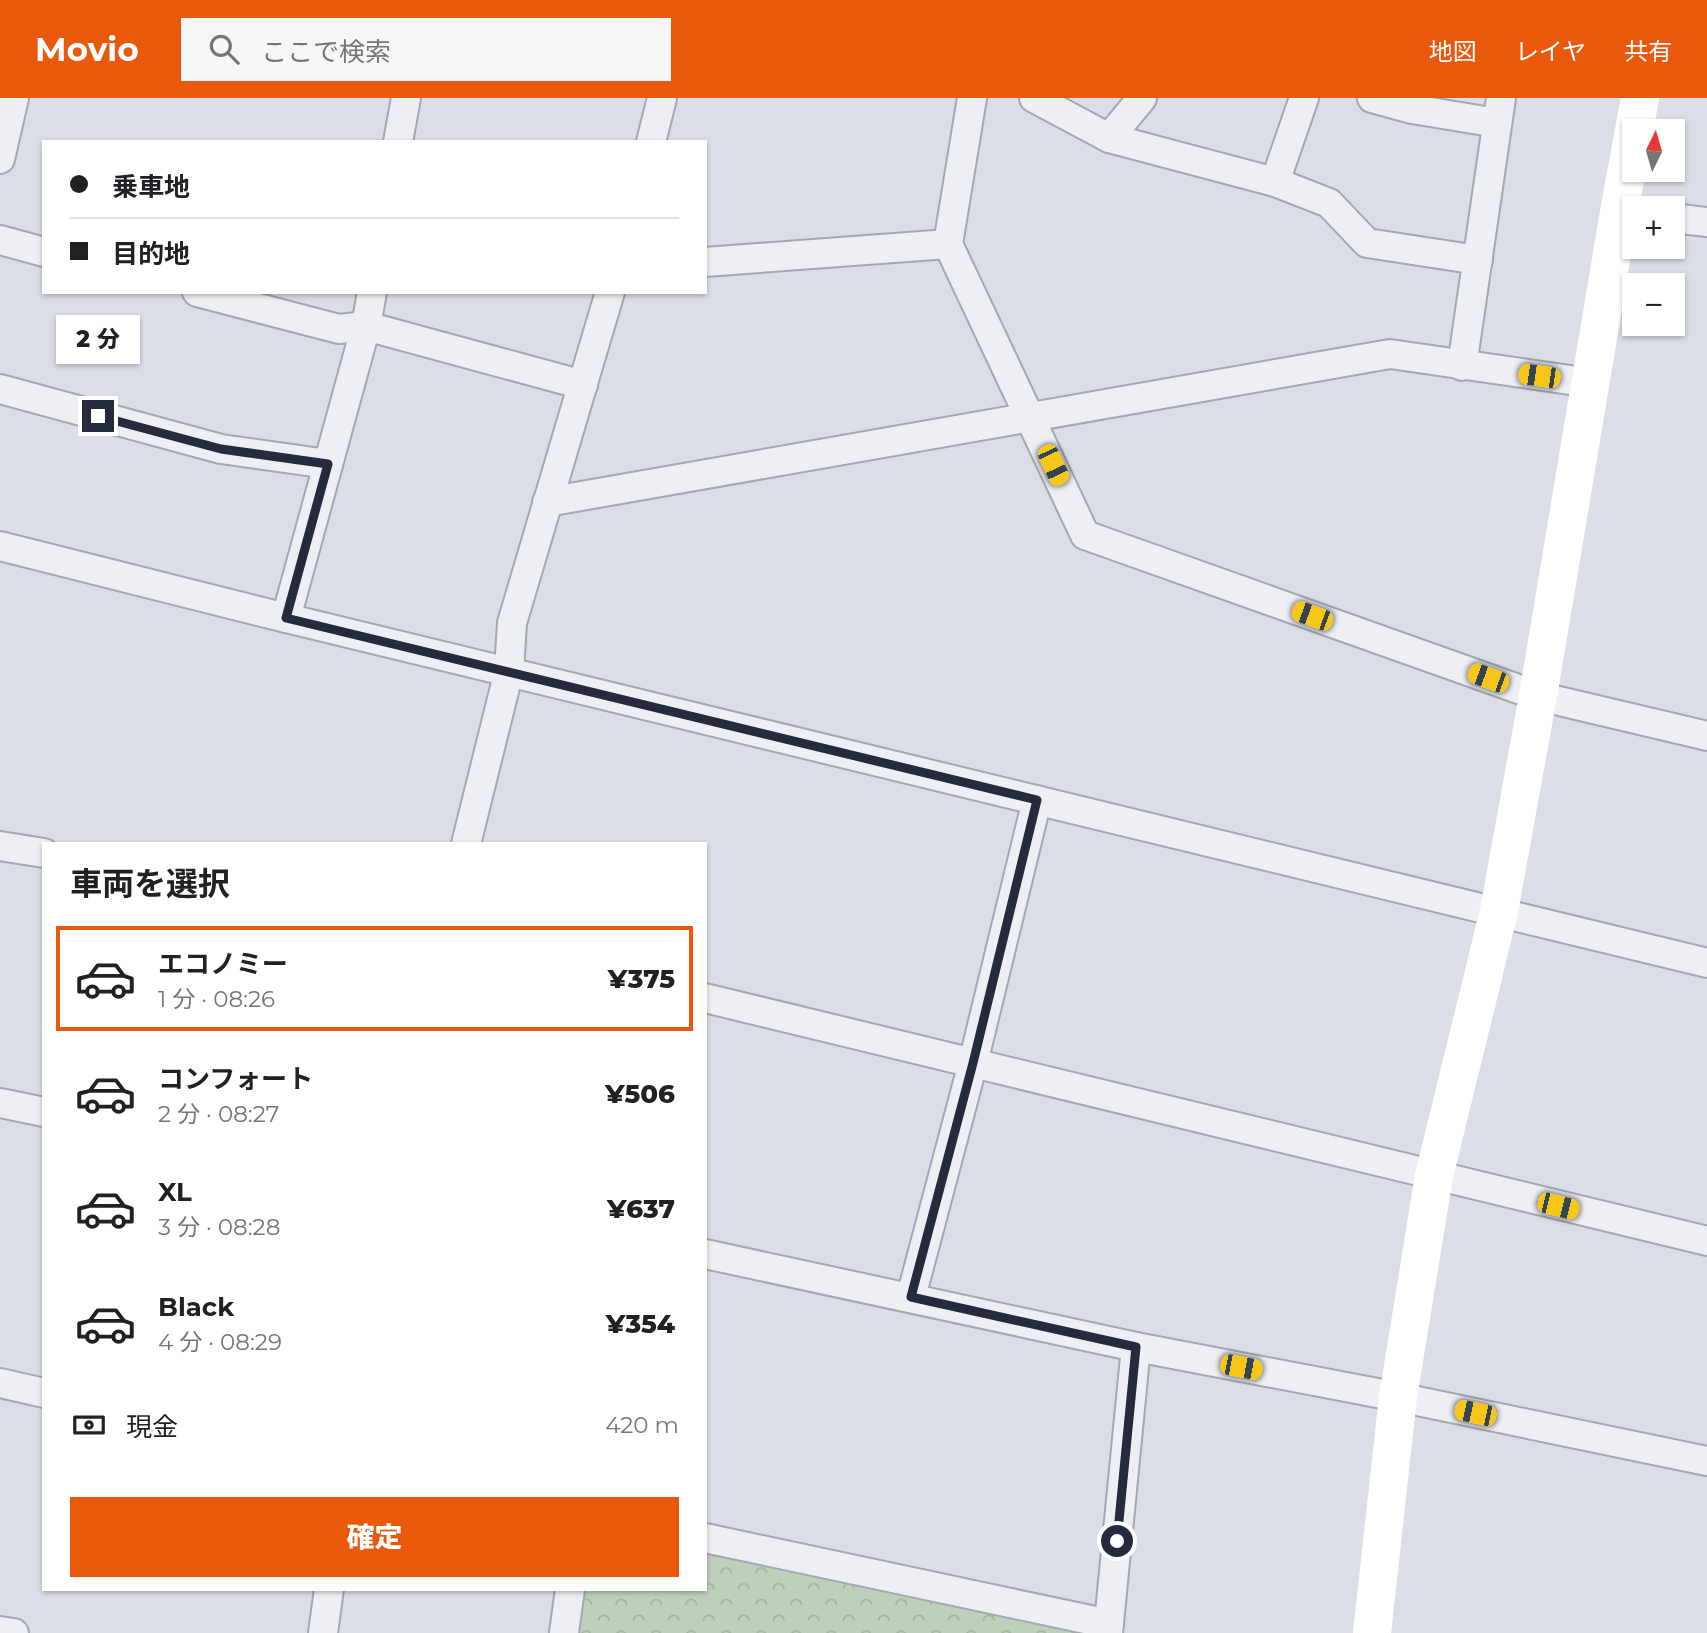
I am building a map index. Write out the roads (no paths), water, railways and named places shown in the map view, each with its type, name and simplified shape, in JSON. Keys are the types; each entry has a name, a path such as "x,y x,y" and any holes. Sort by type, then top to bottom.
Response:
{"street":[{"path":"398,140 406,98"},
{"path":"652,140 662,98"},
{"path":"972,98 948,244 1085,535 1538,696 1707,736"},
{"path":"1034,98 1109,138 1275,182 1329,203 1367,243 1478,260"},
{"path":"1109,138 1142,98"},
{"path":"1275,182 1304,98"},
{"path":"1372,98 1412,109 1499,111 1462,366"},
{"path":"1629,196 1640,98"},
{"path":"0,159 8,106"},
{"path":"1685,219 1707,222"},
{"path":"1372,1633 1398,1397 1434,1176 1499,911 1591,383 1622,237"},
{"path":"0,240 42,251"},
{"path":"707,262 948,244"},
{"path":"204,294 339,330 366,326 583,385"},
{"path":"286,618 366,326 372,294"},
{"path":"466,842 509,671 512,623 609,294"},
{"path":"547,502 1390,354 1591,383"},
{"path":"0,389 221,449 328,464"},
{"path":"0,546 1707,963"},
{"path":"911,1297 973,1063 1037,800"},
{"path":"0,846 42,853"},
{"path":"707,998 1707,1241"},
{"path":"0,1103 42,1112"},
{"path":"707,1254 1136,1347 1398,1397 1707,1461"},
{"path":"707,1538 1109,1628 1136,1347"},
{"path":"0,1383 42,1393"},
{"path":"323,1633 329,1591"},
{"path":"564,1633 570,1591"},
{"path":"0,1631 14,1633"}]}
